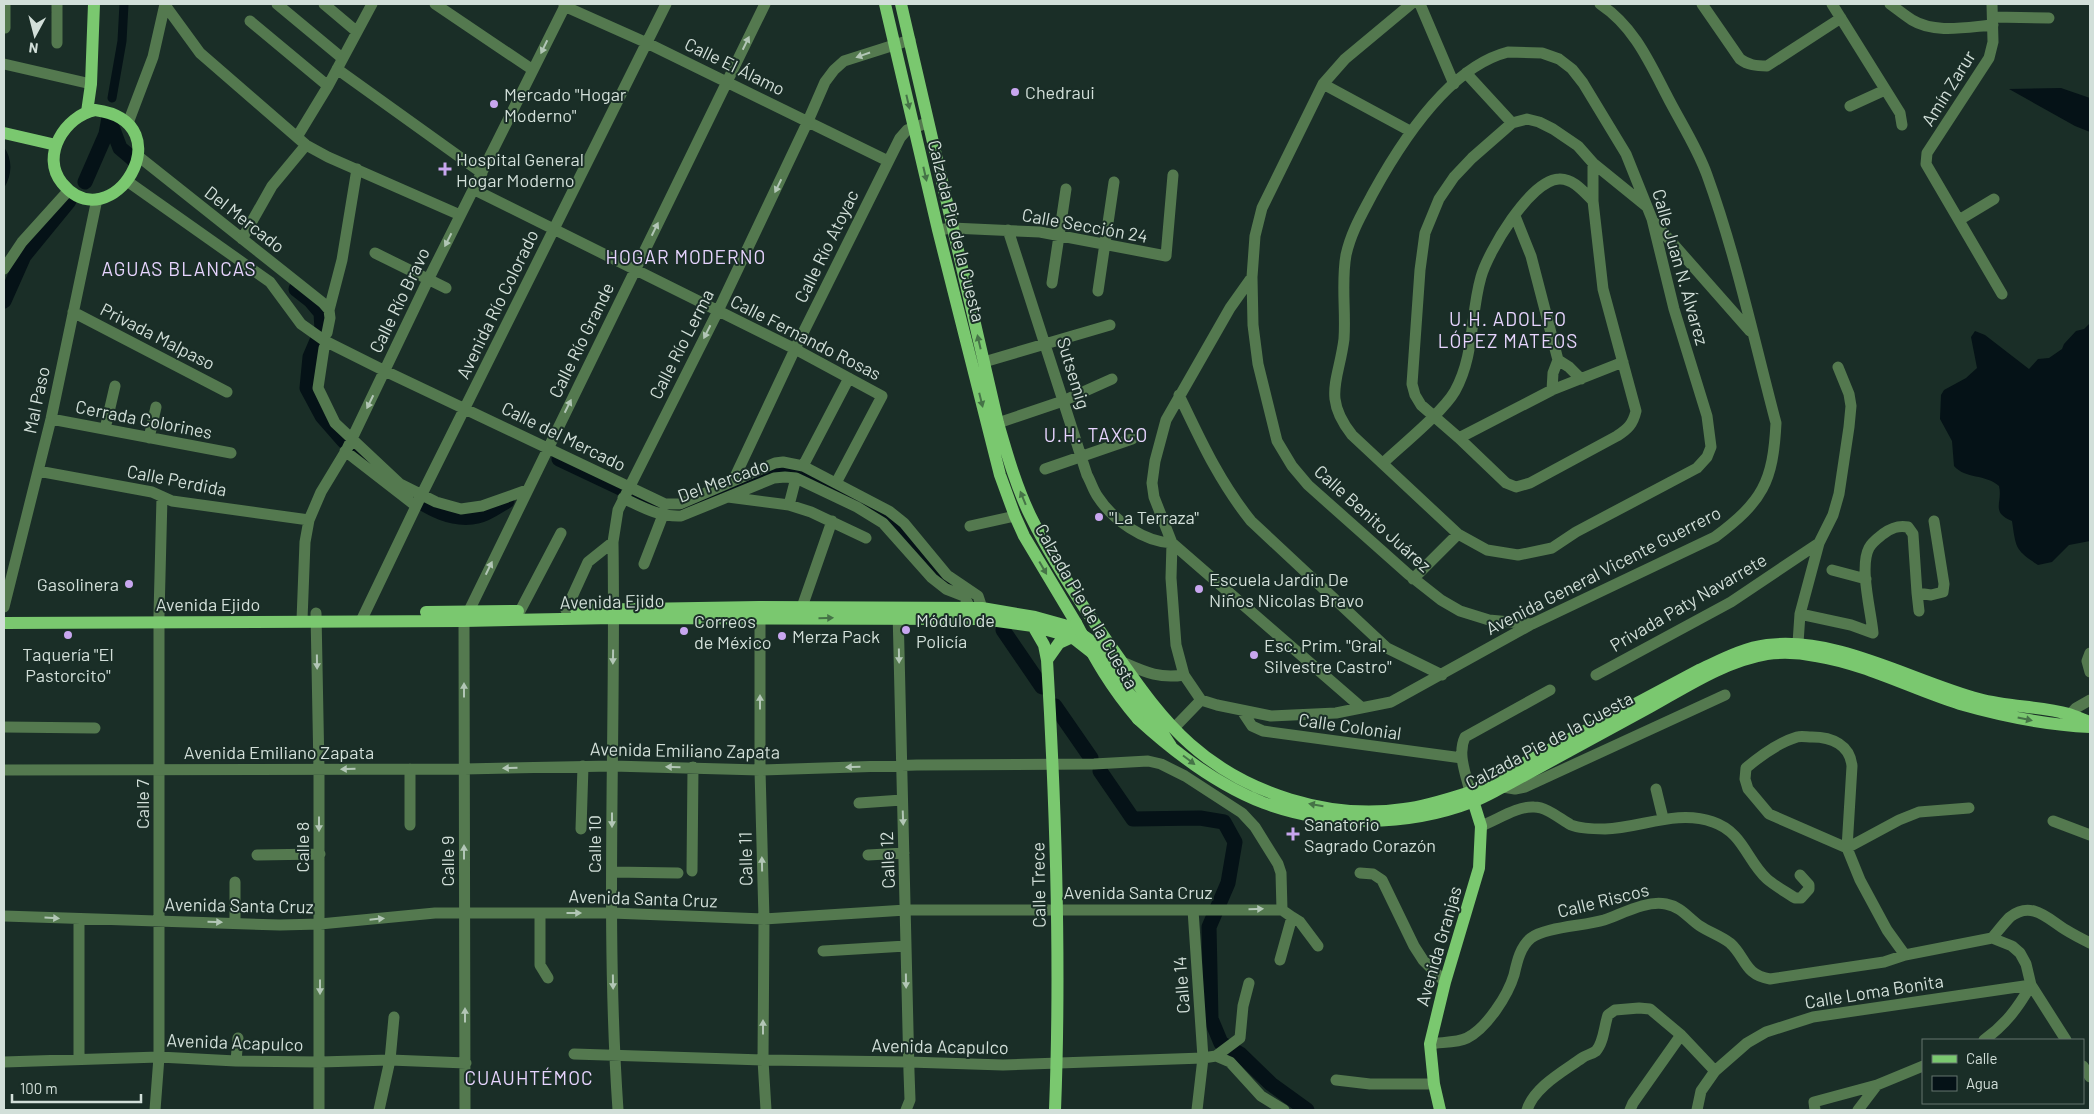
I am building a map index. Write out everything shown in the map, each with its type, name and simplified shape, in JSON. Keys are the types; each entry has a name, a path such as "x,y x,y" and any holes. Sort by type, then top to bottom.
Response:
{"main road":[{"path":"87,112 94,4"},
{"name":"Calzada Pie de la Cuesta","path":"884,4 938,230 995,455 1015,516 1041,566 1075,621 1101,671 1117,696 1138,719 1170,746 1234,789 1264,802 1292,811 1325,818 1350,821 1433,814 1471,797 1699,670 1736,654 1766,645 1798,643 1823,647 1962,695 1991,703 2069,714 2090,722"},
{"name":"Calzada Pie de la Cuesta","path":"900,4 910,40 998,423 1013,474 1030,515 1060,570 1086,612 1122,662 1174,728 1190,745 1237,777 1293,800 1353,811 1375,811 1471,797 1503,787 1703,678 1739,662 1767,654 1816,656 1849,664 1959,704 2037,722 2090,727"},
{"path":"95,110 114,114 128,123 137,138 138,156 136,167 127,181 113,194 97,200 87,199 69,190 61,182 54,160 56,145 63,131 71,122 87,112 95,110"},
{"path":"4,133 56,145"},
{"name":"Avenida Ejido","path":"466,616 520,611 566,610 614,613"},
{"name":"Avenida Ejido","path":"4,622 160,618 760,612 978,612 1035,617 1071,627 1101,648 1162,720 1174,728"},
{"name":"Avenida Ejido","path":"978,612 1072,637 1095,655 1158,726 1170,746"},
{"path":"1075,621 1086,612"},
{"name":"Avenida Ejido","path":"4,615 160,618"},
{"name":"Calle Trece","path":"1033,626 1044,645 1047,660 1053,765 1057,909 1057,1064 1055,1110"},
{"path":"1047,660 1059,643 1072,637"},
{"name":"Avenida Granjas","path":"1440,1110 1434,1084 1430,1044 1445,982 1478,868 1481,826 1471,797"}],"street":[{"path":"5,4 5,28"},
{"path":"57,4 57,43"},
{"path":"128,123 153,57 165,4"},
{"path":"165,4 200,53 301,141 357,169 460,215"},
{"path":"277,4 339,64 482,173"},
{"path":"324,4 356,31"},
{"path":"436,4 533,70"},
{"name":"Avenida Río Colorado","path":"363,617 419,500 666,4"},
{"name":"Calle Río Grande","path":"466,616 765,4"},
{"path":"1174,728 1201,700 1184,675 1176,645 1171,578 1172,543 1154,497 1152,482 1166,420 1230,308 1252,277 1254,236 1262,208 1324,84 1345,59 1411,4"},
{"path":"1420,4 1454,84"},
{"name":"Avenida General Vicente Guerrero","path":"1201,700 1242,711 1271,716 1336,714 1391,702 1532,624 1715,537 1742,517 1768,480 1774,452 1776,423 1724,226 1706,173 1633,34 1616,14 1600,4"},
{"path":"1702,4 1740,59 1747,64 1766,66 1841,18"},
{"path":"1832,4 1900,113 1902,125"},
{"path":"1890,4 1913,20 1928,27 1942,28 1993,21 2050,18"},
{"name":"Amín Zarur","path":"1959,220 1926,164 1925,158 1989,58 1993,42 1992,4"},
{"path":"242,239 272,186 301,141 368,5"},
{"name":"Calle Río Bravo","path":"302,617 305,542 310,520 321,492 349,445 428,280 565,5"},
{"name":"Calle El Álamo","path":"565,5 888,161"},
{"path":"250,20 328,86"},
{"name":"Calle Río Lerma","path":"614,613 613,542 615,520 626,492 718,311 825,82 834,70 844,62 910,40"},
{"name":"Calle Juan N. Álvarez","path":"1508,52 1542,53 1559,59 1583,83 1621,146 1652,219 1674,309 1707,416 1711,447 1707,457 1697,468 1576,532 1552,548 1518,555 1487,550 1458,534 1352,436 1342,423 1336,408 1334,390 1344,339 1346,257 1352,233 1410,131 1466,73 1493,56 1508,52"},
{"path":"4,64 90,84"},
{"path":"1466,73 1512,123"},
{"path":"1324,84 1410,131"},
{"path":"1850,106 1885,90"},
{"path":"1593,163 1593,201 1604,289 1636,411 1634,421 1630,428 1530,483 1516,487 1506,483 1421,404 1415,395 1412,384 1420,270 1425,233 1439,199 1454,177 1512,123 1527,119 1539,122 1578,146 1593,163 1648,208"},
{"name":"Calle Río Atoyac","path":"733,481 795,349 900,138 907,130 928,123"},
{"name":"Del Mercado","path":"138,156 323,303 328,310"},
{"path":"357,169 342,260 328,310 330,318 322,339 318,388 335,423 349,445 419,500 436,502 461,509 472,508 527,490"},
{"name":"Calle Sección 24","path":"938,230 952,228 1040,232 1166,256 1173,175"},
{"path":"1383,463 1433,416 1455,392 1468,360 1481,277 1492,251 1515,216 1543,184 1559,179 1572,182 1593,201"},
{"name":"Calle del Mercado","path":"127,181 270,282 296,318 322,339 385,371 547,448 626,492 665,504 680,504 775,463 783,462 802,466 890,511 904,523 947,575 978,596 978,612"},
{"path":"1098,291 1114,182"},
{"name":"Calle Fernando Rosas","path":"474,189 795,349 882,396 836,483"},
{"path":"1052,283 1066,189"},
{"path":"4,269 22,242 69,190"},
{"path":"1994,199 1959,220 2002,294"},
{"name":"Mal Paso","path":"4,607 50,419 97,200"},
{"path":"1515,216 1531,256 1558,360 1553,373 1552,390"},
{"path":"1652,219 1752,334"},
{"name":"Sutsemig","path":"1008,230 1087,475 1098,497 1125,525 1153,539 1172,543"},
{"path":"375,253 446,288"},
{"name":"Calle Benito Juárez","path":"1252,277 1253,324 1258,364 1277,441 1292,466 1308,485 1413,579 1441,600 1460,612 1489,620 1532,624"},
{"name":"Privada Malpaso","path":"73,312 228,392"},
{"path":"984,362 1110,325"},
{"path":"1558,360 1569,367 1581,379"},
{"path":"1459,438 1552,390 1623,362"},
{"name":"Privada Paty Navarrete","path":"1596,675 1731,602 1819,543 1833,515 1839,494 1849,427 1851,406 1849,394 1838,367"},
{"path":"802,466 849,378"},
{"path":"998,423 1063,401 1112,379"},
{"path":"105,429 115,386"},
{"path":"1179,396 1216,473 1251,521 1388,648 1442,674"},
{"path":"149,438 156,407"},
{"name":"Cerrada Colorines","path":"50,419 231,453"},
{"path":"1044,469 1132,439"},
{"name":"Calle Perdida","path":"38,471 152,492 172,501 310,520"},
{"name":"Del Mercado","path":"626,492 663,515 681,516 774,478 796,478 857,506 883,523 932,578 946,589 964,596 978,612"},
{"path":"789,505 796,478"},
{"name":"Calle 7","path":"156,1110 159,1057 162,497"},
{"path":"726,497 789,505 811,512 866,538"},
{"path":"644,564 663,515"},
{"path":"970,526 1015,516"},
{"path":"801,613 832,521"},
{"path":"1916,593 1931,595 1943,592 1944,584 1934,521"},
{"path":"1800,614 1850,625 1873,633 1866,579 1866,555 1870,546 1892,528 1902,526 1908,528 1913,534 1916,593 1920,611"},
{"path":"520,611 561,533"},
{"path":"1413,579 1458,534"},
{"path":"566,610 588,562 613,542"},
{"path":"1172,543 1362,708"},
{"path":"1798,643 1800,614 1819,543"},
{"path":"1832,570 1866,579"},
{"name":"Calle 11","path":"760,612 760,770 764,919 763,1060 766,1110"},
{"name":"Calle 12","path":"898,612 910,1100 906,1110"},
{"name":"Calle 10","path":"614,613 612,913 614,1056 618,1110"},
{"name":"Calle 9","path":"465,1110 464,769 466,616"},
{"name":"Calle 8","path":"316,617 320,854 319,1110"},
{"path":"2090,653 2087,662 2090,672"},
{"path":"1122,662 1152,675 1168,678 1184,675"},
{"path":"1471,797 1462,758 1462,745 1465,737 1550,690"},
{"path":"1503,787 1515,789 1525,787 1725,695"},
{"path":"2062,725 2069,714 2090,700"},
{"name":"Calle Colonial","path":"1242,711 1252,726 1263,731 1462,758"},
{"path":"4,727 94,728"},
{"path":"1847,848 1769,814 1748,789 1745,779 1746,768 1758,757 1797,737 1821,737 1840,743 1851,756 1852,766 1847,848 1860,880 1887,930 1905,955"},
{"name":"Avenida Emiliano Zapata","path":"4,770 464,769 583,766 760,770 902,766 1053,765 1148,761 1161,764 1186,776 1242,813 1255,828 1278,864 1281,874 1287,913 1280,960"},
{"path":"581,829 583,766"},
{"path":"692,871 693,767"},
{"path":"410,768 410,825"},
{"path":"1656,789 1663,818"},
{"path":"859,803 902,800"},
{"path":"1481,826 1523,808 1535,807 1542,808 1573,826 1585,828 1606,829 1663,818 1698,819 1714,822 1740,840 1766,878 1795,898 1800,898 1809,889 1809,885 1800,875"},
{"path":"1847,848 1919,812 1969,808"},
{"path":"2053,821 2090,835"},
{"path":"868,855 904,853"},
{"path":"257,855 320,854"},
{"path":"612,872 678,874"},
{"path":"1360,873 1373,874 1382,880 1414,946 1423,960 1445,982"},
{"path":"235,882 235,923"},
{"name":"Calle Riscos","path":"1430,1044 1466,1038 1479,1029 1503,1000 1512,982 1520,953 1531,938 1546,931 1602,920 1652,904 1666,904 1688,914 1699,926 1735,948 1747,967 1762,978 1770,979 1884,962 1905,955 1992,938"},
{"name":"Avenida Santa Cruz","path":"4,916 320,924 434,913 612,913 764,919 906,910 1230,910 1287,913"},
{"name":"Calle 14","path":"1193,910 1203,1058 1197,1110"},
{"path":"2065,1039 2031,985 2026,964 2020,953 2012,946 1992,938 2010,917 2023,910 2033,910 2043,914 2065,930 2090,943"},
{"path":"540,913 540,965 548,978"},
{"path":"1287,913 1300,922 1318,946"},
{"path":"79,919 79,1059"},
{"path":"823,951 906,946"},
{"path":"1249,983 1243,1006 1240,1038 1216,1055 1230,1062 1261,1096 1284,1110"},
{"path":"1985,1039 2012,1016 2031,985"},
{"name":"Calle Loma Bonita","path":"1698,1110 1701,1091 1715,1071 1747,1043 1766,1032 1813,1017 2031,985"},
{"path":"1527,1110 1535,1096 1547,1084 1585,1056 1595,1052 1600,1044 1608,1015 1615,1010 1650,1009 1681,1035 1715,1071"},
{"path":"379,1110 390,1060 394,1017"},
{"path":"1630,1110 1681,1035"},
{"path":"236,1061 238,1038"},
{"name":"Avenida Acapulco","path":"574,1054 1003,1065 1203,1058 1216,1055"},
{"name":"Avenida Acapulco","path":"4,1062 159,1057 236,1061 320,1062 390,1060 466,1063"},
{"path":"1815,1110 1814,1102 1878,1085 1922,1066"},
{"path":"1336,1080 1370,1084 1434,1084"},
{"path":"1858,1110 1878,1085"},
{"path":"766,1110 772,1110"}],"water":[{"path":"2061,88 2090,98 2090,132 2075,126 2009,89"},
{"path":"4,147 9,157 10,173 4,188"},
{"path":"2090,323 2090,541 2069,545 2052,562 2038,565 2025,556 2018,548 2012,521 2005,518 1999,510 1999,486 1994,482 1964,473 1954,466 1952,441 1940,419 1941,395 1944,390 1966,378 1977,368 1971,337 1975,331 1985,335 2029,369 2038,359 2049,358 2062,349 2076,331 2084,329"}],"waterway":[{"name":"AGUAS BLANCAS","path":"112,98 122,41 124,4"},
{"name":"AGUAS BLANCAS","path":"85,182 106,134 109,118"},
{"name":"AGUAS BLANCAS","path":"109,119 120,148 133,159"},
{"name":"AGUAS BLANCAS","path":"4,301 24,256 69,201"},
{"name":"AGUAS BLANCAS","path":"296,289 310,300 321,313 322,329 310,357 307,388 322,416 369,465"},
{"name":"AGUAS BLANCAS","path":"559,459 667,510 681,509 774,472 794,470 847,495 898,525 934,570 956,587"},
{"name":"AGUAS BLANCAS","path":"408,494 433,509 459,517 482,515 507,501"},
{"name":"AGUAS BLANCAS","path":"1003,630 1042,687"},
{"name":"AGUAS BLANCAS","path":"1055,706 1091,758"},
{"name":"AGUAS BLANCAS","path":"1100,771 1133,819 1200,818 1224,822 1235,842 1228,883 1209,927 1211,1019 1221,1043 1240,1054 1271,1084 1307,1110"}],"place":[{"name":"Chedraui","path":"1015,92"},
{"name":"Mercado \"Hogar Moderno\"","path":"494,104"},
{"name":"Hospital General Hogar Moderno","path":"445,169"},
{"name":"\"La Terraza\"","path":"1099,517"},
{"name":"Gasolinera","path":"129,584"},
{"name":"Escuela Jardin De Niños Nicolas Bravo","path":"1199,589"},
{"name":"Módulo de Policía","path":"906,630"},
{"name":"Correos de México","path":"684,631"},
{"name":"Taquería \"El Pastorcito\"","path":"68,635"},
{"name":"Merza Pack","path":"782,636"},
{"name":"Esc. Prim. \"Gral. Silvestre Castro\"","path":"1254,655"},
{"name":"Sanatorio Sagrado Corazón","path":"1293,834"}],"district":[{"name":"HOGAR MODERNO","path":"686,256"},
{"name":"AGUAS BLANCAS","path":"179,268"},
{"name":"U.H. ADOLFO LÓPEZ MATEOS","path":"1508,329"},
{"name":"U.H. TAXCO","path":"1096,434"},
{"name":"CUAUHTÉMOC","path":"529,1077"}]}
